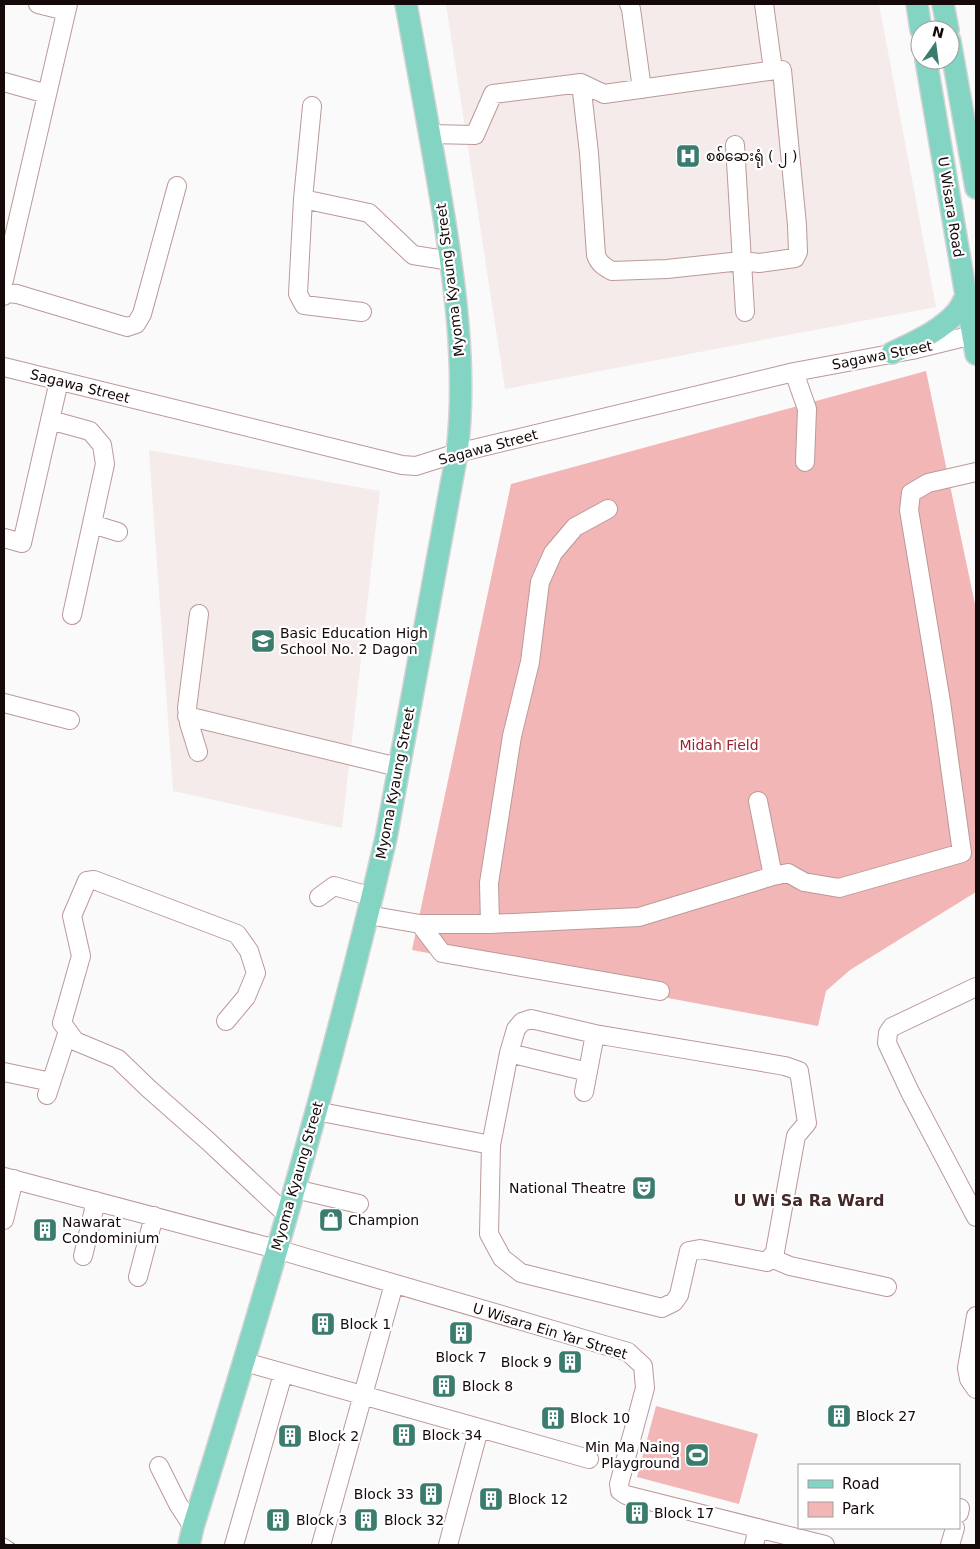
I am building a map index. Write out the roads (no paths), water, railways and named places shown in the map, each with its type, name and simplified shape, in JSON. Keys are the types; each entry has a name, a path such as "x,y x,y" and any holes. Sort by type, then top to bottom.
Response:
{"main road":[{"name":"Myoma Kyaung Street","path":"191,1536 245,1362 276,1249 295,1189 370,906 386,838 457,453 461,424 460,340 451,261 406,4"},
{"path":"917,4 919,20"},
{"path":"943,4 946,20"},
{"name":"U Wisara Road","path":"928,70 975,345"},
{"name":"U Wisara Road","path":"956,70 974,161 976,188"},
{"path":"892,353 930,334 948,321 958,312 966,296"}],"street":[{"path":"4,280 67,8 38,4"},
{"path":"629,4 642,89"},
{"path":"764,4 773,70"},
{"path":"430,134 475,135 492,94 581,83 604,94 782,70 797,225 798,252 795,258 759,263 742,261 667,270 612,271 599,262 596,255 589,153 581,83"},
{"path":"4,82 47,94"},
{"path":"312,106 303,199 298,294 304,306 362,312"},
{"path":"735,145 745,312"},
{"path":"944,166 974,161"},
{"path":"4,296 7,293 17,294 127,327 136,324 142,314 177,186"},
{"path":"303,199 369,213 413,255 451,261"},
{"name":"Sagawa Street","path":"4,367 402,465 416,466 457,453 794,372 892,353 975,345"},
{"path":"794,372 807,409 805,462"},
{"path":"4,538 22,543 59,381"},
{"path":"50,420 90,431 102,445 105,464 72,615"},
{"path":"319,897 334,886 370,906 420,924 490,924 639,917 788,873 804,882 839,888 962,852 941,702 909,510 911,493 928,483 976,472"},
{"path":"490,924 489,883 512,736 530,662 540,582 552,553 575,527 608,508"},
{"path":"92,524 118,532"},
{"path":"198,752 187,716 199,614"},
{"path":"4,703 70,720"},
{"path":"187,716 398,767"},
{"path":"758,801 774,876"},
{"path":"226,1022 246,996 256,973 249,951 237,934 90,880 87,881 72,916 81,956 62,1023 75,1041 118,1059 287,1215"},
{"path":"420,924 442,953 660,991"},
{"path":"976,987 892,1027 888,1033 887,1043 910,1092 976,1217"},
{"path":"531,1019 595,1034 785,1066 799,1071 807,1123 796,1136 776,1246 771,1258 766,1262 700,1249 689,1251 679,1295 674,1302 662,1308 521,1273 502,1258 489,1234 491,1145 508,1053 516,1029 522,1022 531,1019"},
{"path":"4,1072 49,1088 68,1031"},
{"path":"584,1092 595,1034"},
{"path":"508,1053 588,1072"},
{"path":"316,1111 491,1145"},
{"path":"4,1220 9,1178"},
{"name":"U Wisara Ein Yar Street","path":"9,1178 276,1249 628,1352 643,1366 645,1388 619,1484 620,1491 626,1495 826,1545"},
{"path":"295,1189 360,1204"},
{"path":"83,1256 96,1201"},
{"path":"138,1277 154,1216"},
{"path":"771,1258 790,1266 886,1287"},
{"path":"321,1545 394,1284"},
{"path":"976,1316 967,1368 969,1379 976,1389"},
{"path":"245,1362 589,1459"},
{"path":"234,1545 283,1374"},
{"path":"448,1545 479,1429"},
{"path":"159,1466 191,1536"},
{"path":"754,1545 758,1528"},
{"path":"950,1545 955,1529"}],"railway":[{"path":"4,1540 12,1545"}],"place":[{"name":"စစ်ဆေးရုံ ( ၂ )","path":"688,156"},
{"name":"Basic Education High School No. 2 Dagon","path":"263,641"},
{"name":"National Theatre","path":"644,1188"},
{"name":"Champion","path":"331,1220"},
{"name":"Nawarat Condominium","path":"45,1230"},
{"name":"Block 1","path":"323,1324"},
{"name":"Block 7","path":"461,1333"},
{"name":"Block 9","path":"570,1362"},
{"name":"Block 8","path":"444,1386"},
{"name":"Block 27","path":"839,1416"},
{"name":"Block 10","path":"553,1418"},
{"name":"Block 34","path":"404,1435"},
{"name":"Block 2","path":"290,1436"},
{"name":"Min Ma Naing Playground","path":"697,1455"},
{"name":"Block 33","path":"431,1494"},
{"name":"Block 12","path":"491,1499"},
{"name":"Block 17","path":"637,1513"},
{"name":"Block 3","path":"278,1520"},
{"name":"Block 32","path":"366,1520"}],"district":[{"name":"U Wi Sa Ra Ward","path":"809,1200"}],"park label":[{"name":"Midah Field","path":"719,745"}]}
